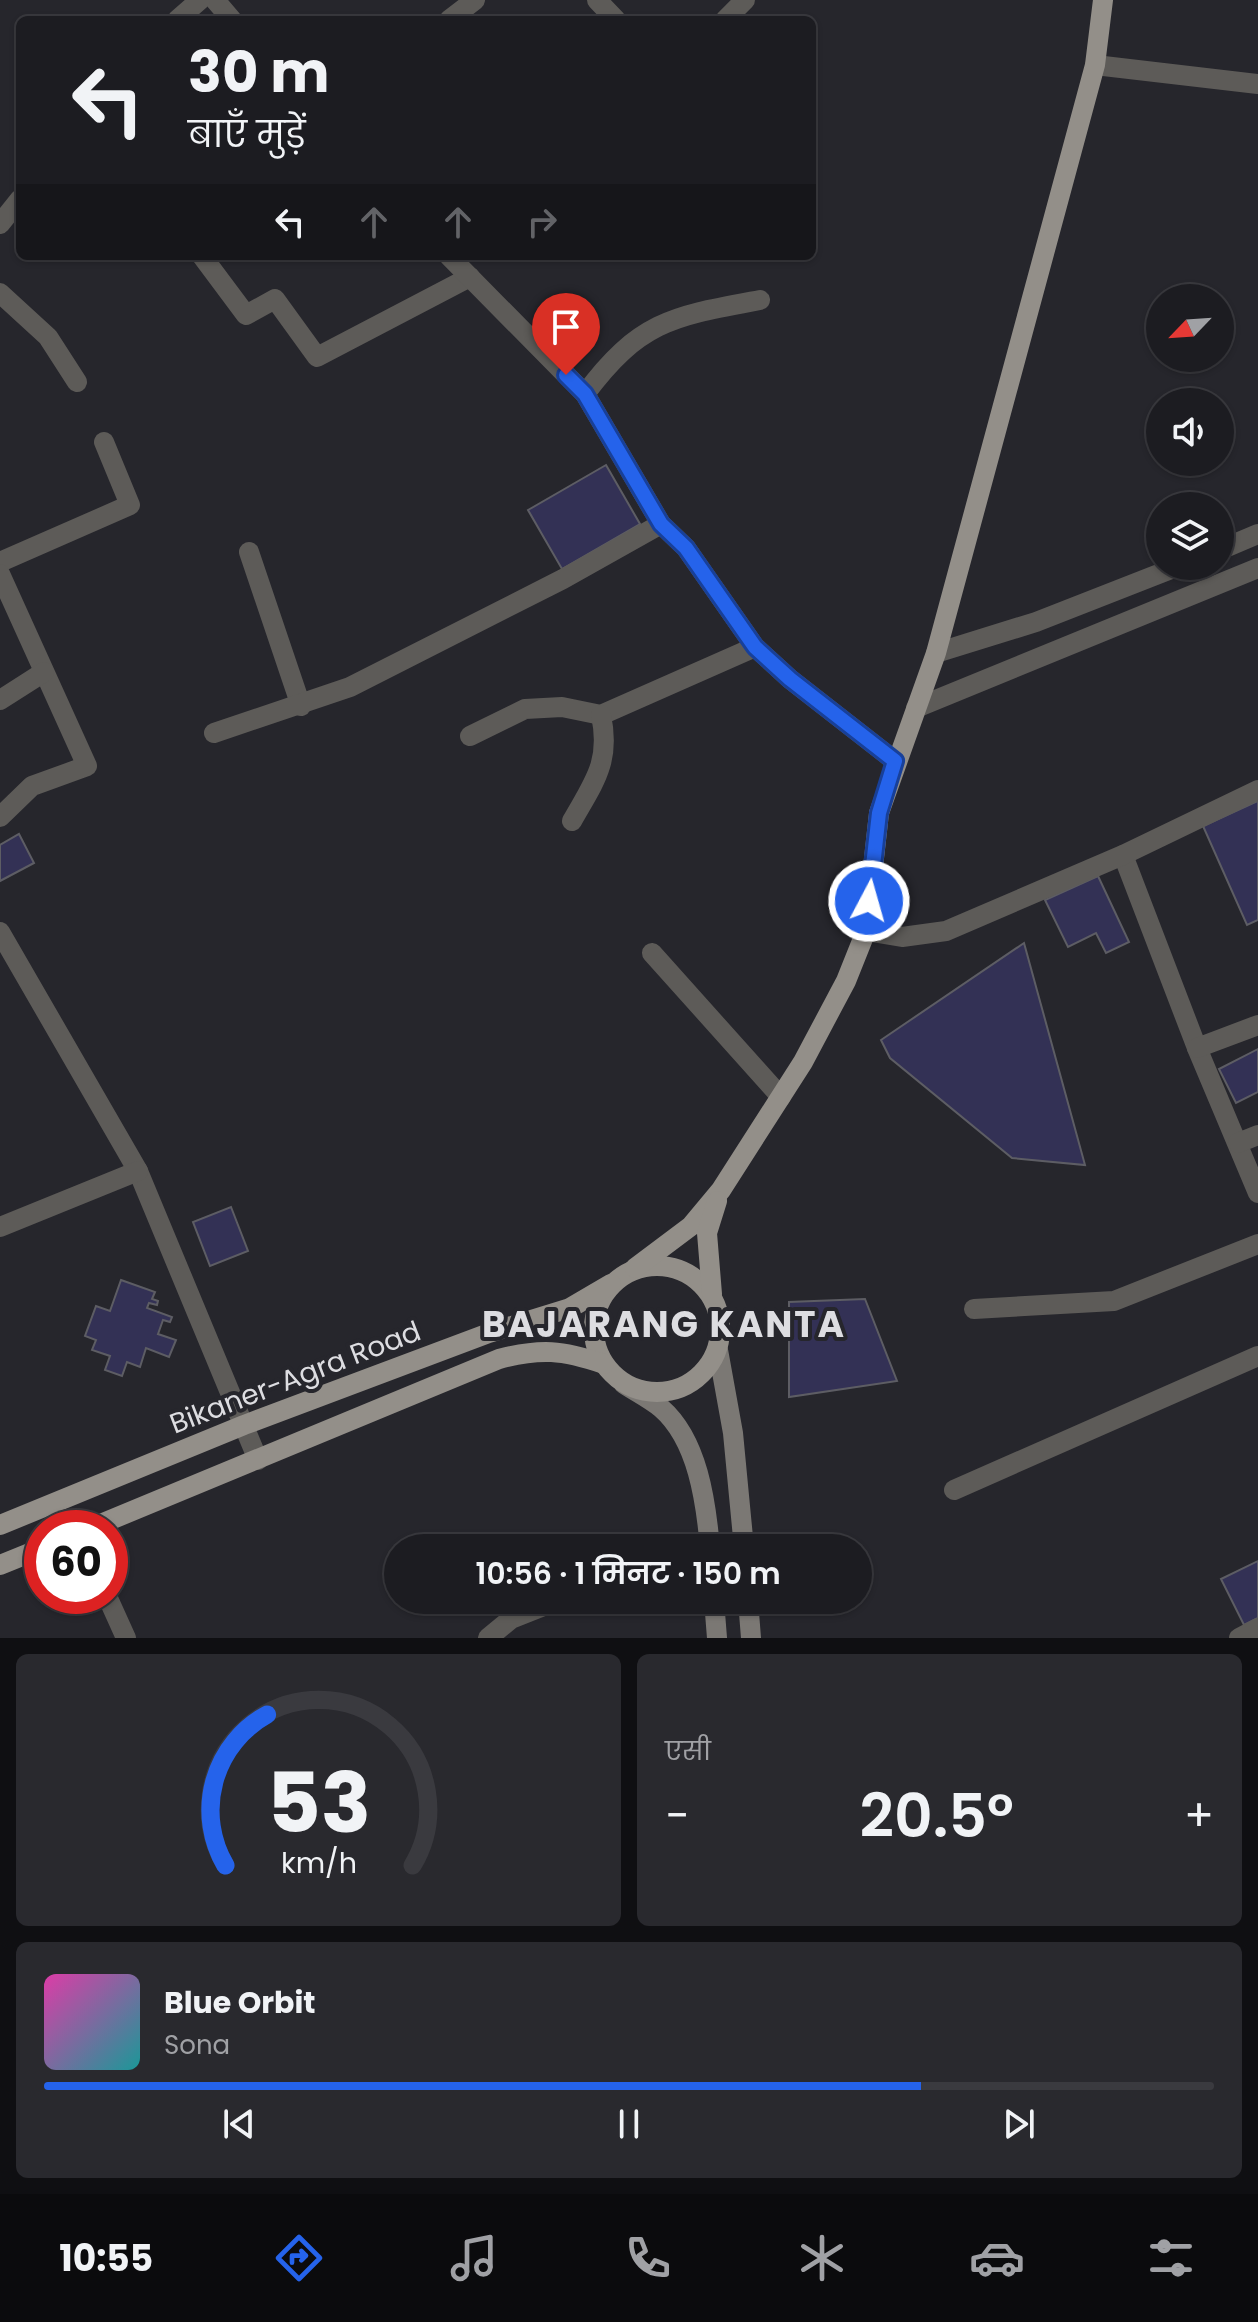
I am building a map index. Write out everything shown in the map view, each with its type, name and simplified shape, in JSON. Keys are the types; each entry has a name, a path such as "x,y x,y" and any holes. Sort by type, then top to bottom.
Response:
{"main road":[{"path":"721,1190 707,1233 712,1294 721,1321 718,1350 703,1375 679,1390 651,1393 624,1384 604,1364 594,1337 596,1309 611,1284 691,1226 721,1190 781,1097 846,981 866,931 879,813 936,653 1095,65 1103,0"},
{"path":"635,1268 664,1265 691,1274 712,1294"},
{"name":"Bikaner-Agra Road","path":"0,1525 244,1425 489,1333 570,1308 611,1284"},
{"path":"128,1513 499,1359 535,1350 569,1352 604,1364"},
{"path":"0,1565 24,1555"}],"street":[{"path":"182,16 200,0"},
{"path":"215,0 229,16"},
{"path":"454,16 475,0"},
{"path":"597,0 612,16"},
{"path":"729,16 745,0"},
{"path":"1095,65 1258,84"},
{"path":"0,224 16,204"},
{"path":"205,260 246,315 275,299 317,357 470,277"},
{"path":"453,260 585,394 661,524 686,548 755,647 790,679 895,761"},
{"path":"0,293 48,337 77,382"},
{"path":"585,394 604,369 639,336 679,315 760,300"},
{"path":"0,562 130,505 104,442"},
{"path":"214,733 350,687 563,579 661,524"},
{"path":"1234,544 1258,534"},
{"path":"249,552 301,706"},
{"path":"916,708 1258,568"},
{"path":"0,574 87,766 32,786 0,817"},
{"path":"936,653 1036,622 1146,579"},
{"path":"470,736 525,709 562,707 601,715 755,647"},
{"path":"0,700 44,672"},
{"path":"572,821 603,766 606,737 601,715"},
{"path":"866,931 902,937 946,931 1123,855 1258,790"},
{"path":"1123,855 1197,1048 1258,1193"},
{"path":"0,932 138,1171 258,1460"},
{"path":"652,953 781,1097"},
{"path":"1197,1048 1258,1025"},
{"path":"1238,1143 1258,1135"},
{"path":"0,1227 138,1171"},
{"path":"974,1309 1114,1301 1258,1244"},
{"path":"718,1350 733,1433 743,1534"},
{"path":"954,1490 1258,1356"},
{"path":"624,1384 661,1409 682,1432 700,1485 707,1534"},
{"path":"115,1614 126,1638"},
{"path":"488,1638 511,1619 524,1614"},
{"path":"715,1614 717,1638"},
{"path":"749,1614 751,1638"},
{"path":"1239,1638 1258,1628"}],"building":[{"path":"606,465 640,524 562,569 528,510"},
{"path":"1258,801 1258,920 1247,925 1203,826"},
{"path":"19,834 34,863 0,881 0,845"},
{"path":"1098,876 1129,942 1106,953 1096,933 1068,947 1045,900"},
{"path":"1024,943 1085,1165 1012,1158 890,1058 881,1040"},
{"path":"1258,1049 1258,1092 1236,1103 1219,1069"},
{"path":"231,1207 248,1251 210,1266 193,1222"},
{"path":"121,1280 155,1292 152,1299 158,1301 157,1305 149,1303 147,1308 172,1317 170,1322 163,1320 158,1334 176,1340 169,1357 146,1348 140,1367 127,1362 122,1376 105,1370 110,1356 92,1350 96,1340 85,1336 96,1306 110,1311"},
{"path":"865,1299 897,1381 789,1397 789,1302"},
{"path":"1258,1561 1258,1618 1244,1625 1221,1579"}],"district":[{"name":"BAJARANG KANTA","path":"664,1324"}],"route":[{"path":"566,375 585,394 627,471 661,524 686,548 755,647 790,679 895,761 879,813 869,901"}]}
